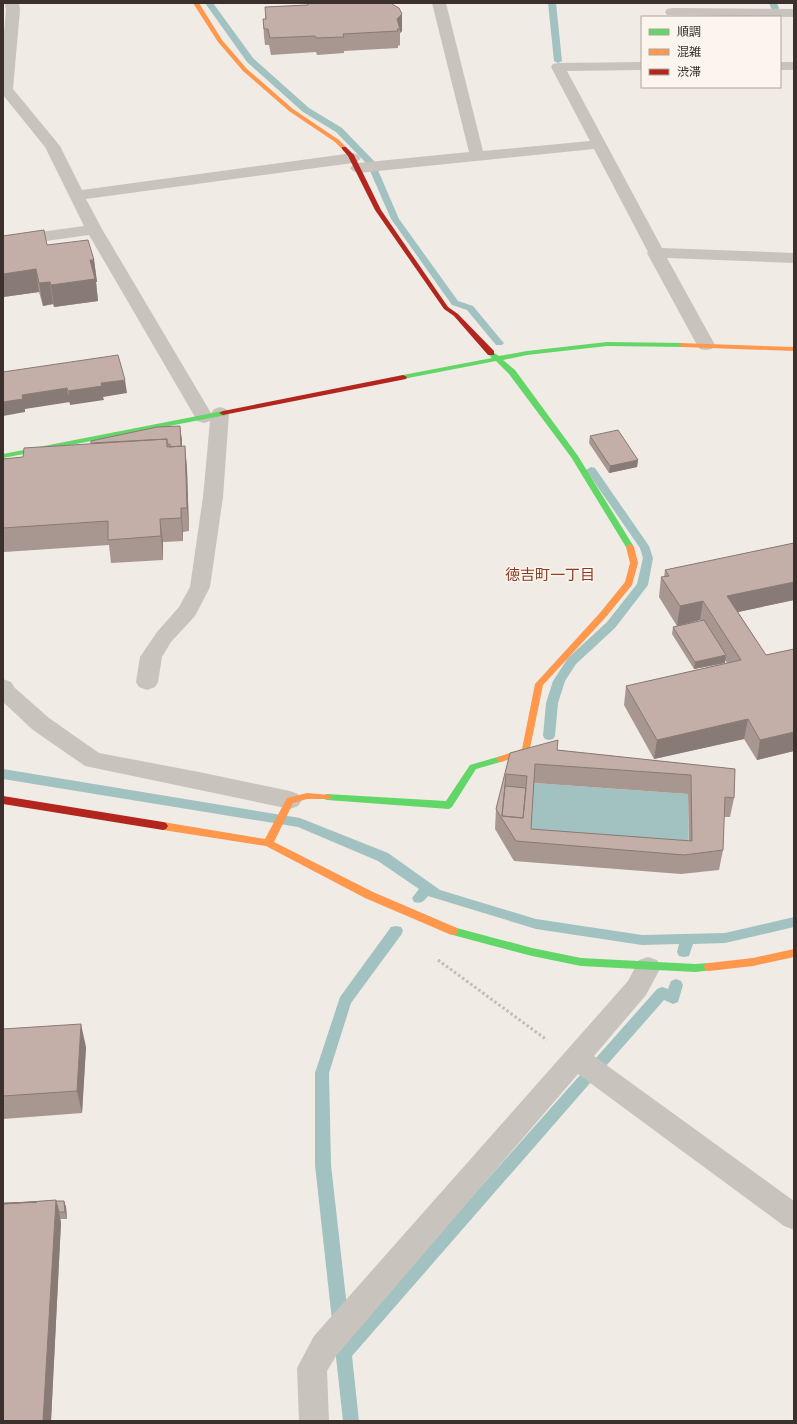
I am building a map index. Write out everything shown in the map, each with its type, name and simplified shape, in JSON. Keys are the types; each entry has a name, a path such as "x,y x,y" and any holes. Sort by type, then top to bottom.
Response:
{"street":[{"path":"12,3 13,10 5,63 6,89 16,112 52,146 94,229 212,415 213,497 200,587 188,611 164,637 151,657 147,682"},
{"path":"3,687 7,693 41,724 94,760 199,780 289,803 307,796 449,805 473,767 526,751 539,684 602,616 629,583 634,564 630,547 574,456 512,372 495,358 456,314 446,308 378,210 363,165 337,141 291,110 245,70 220,41 196,3"},
{"path":"439,3 477,156"},
{"path":"671,11 794,13"},
{"path":"641,66 558,67 600,144 655,252 706,345"},
{"path":"781,66 794,66"},
{"path":"78,195 363,165 600,144"},
{"path":"3,242 94,229"},
{"path":"655,252 794,258"},
{"path":"3,456 495,358 527,353 607,344 706,345 794,349"},
{"path":"3,800 268,842 369,895 457,932 532,952 581,962 648,967 695,968 753,962 794,953"},
{"path":"268,842 289,803"},
{"path":"314,1421 312,1368 325,1346 637,988 648,967"},
{"path":"576,1058 794,1217"}],"path":[{"path":"433,956 556,1046 576,1058"}],"water":[{"path":"534,783 688,794 689,860 530,849"}],"building":[{"path":"308,3 391,3 399,8 402,14 397,19 400,29 397,29 398,31 343,34 344,37 316,38 315,36 270,38 268,29 264,29 263,19 266,19 265,7 308,5"},
{"path":"44,230 47,245 88,240 94,260 90,260 95,279 51,285 50,282 39,283 36,269 3,274 3,236"},
{"path":"118,355 125,380 101,383 102,386 68,391 67,388 22,395 23,399 3,402 3,372"},
{"path":"180,426 181,446 170,447 170,444 167,444 167,439 91,443 91,441 157,427"},
{"path":"618,430 638,460 610,466 590,436"},
{"path":"167,439 167,447 185,446 187,508 181,508 181,518 160,519 161,536 108,540 108,521 3,528 3,459 23,457 24,448"},
{"path":"794,543 794,582 727,596 766,655 794,649 794,732 760,740 748,719 657,740 626,686 741,660 703,601 680,606 661,577 669,576 665,570"},
{"path":"704,620 726,655 695,662 673,627"},
{"path":"558,740 557,750 735,769 734,798 725,797 723,850 684,855 516,841 496,809 510,753","holes":["535,764 691,775 692,841 531,829","506,774 527,776 523,818 502,816"]},
{"path":"505,786 526,788 523,818 502,816"},
{"path":"81,1024 77,1091 3,1096 3,1029"},
{"path":"56,1200 43,1421 3,1421 3,1204"},
{"path":"56,1201 64,1201 65,1212 59,1212"},
{"path":"37,1202 3,1204 4,1203"}],"waterway":[{"path":"209,3 250,60 306,110 339,130 371,163 395,219 455,303 470,308 499,343"},
{"path":"552,3 558,61"},
{"path":"773,3 775,8"},
{"path":"549,736 552,703 559,681 572,661 611,625 642,585 648,558 645,548 591,470"},
{"path":"3,774 300,823 383,857 436,894 536,924 642,940 688,939"},
{"path":"419,898 427,888"},
{"path":"688,939 725,938 794,922"},
{"path":"351,1421 323,1165 322,1073 345,1001 396,931"},
{"path":"684,952 688,939"},
{"path":"601,1062 662,993 673,998 676,985"},
{"path":"344,1353 586,1078"}],"traffic: fast":[{"path":"403,377 527,353 607,344 683,345"},
{"path":"491,353 512,372 574,456 630,547"},
{"path":"3,456 223,413"},
{"path":"327,797 449,805 473,767 501,759"},
{"path":"453,931 532,952 581,962 695,968 709,967"}],"traffic: slow":[{"path":"196,3 220,41 245,70 291,110 337,141 344,148"},
{"path":"683,345 794,349"},
{"path":"501,759 526,751 539,684 602,616 629,583 634,563 630,547"},
{"path":"268,843 290,800 307,796 327,797"},
{"path":"163,826 268,843 369,895 453,931"},
{"path":"709,967 753,962 794,953"}],"traffic: jam":[{"path":"344,148 351,155 378,210 446,308 456,315 491,353"},
{"path":"223,413 403,377"},
{"path":"3,800 163,826"}],"district":[{"name":"徳吉町一丁目","path":"550,574"}]}
